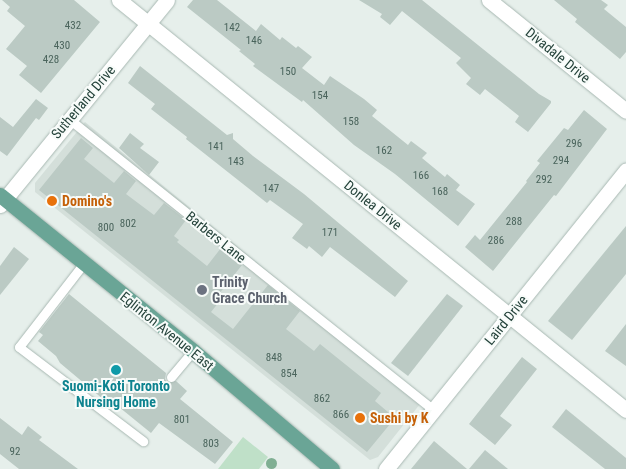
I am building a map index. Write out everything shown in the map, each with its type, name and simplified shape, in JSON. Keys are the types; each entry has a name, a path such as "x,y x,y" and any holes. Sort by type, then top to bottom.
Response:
{"main road":[{"name":"Eglinton Avenue East","path":"2,200 193,351 332,469"}],"street":[{"name":"Donlea Drive","path":"119,0 626,410"},
{"name":"Sutherland Drive","path":"2,200 167,0"},
{"name":"Divadale Drive","path":"489,0 626,111"},
{"name":"Laird Drive","path":"386,469 626,171"}],"lane":[{"name":"Barbers Lane","path":"69,119 434,410"},
{"path":"84,263 19,347 143,441"},
{"path":"171,378 193,351"},
{"path":"128,430 135,421"}],"shaded area":[{"path":"85,122 424,399 378,457 370,460 35,192 35,183"}],"green space":[{"path":"243,437 268,457 259,469 218,469"}],"building":[{"path":"2,0 74,0 100,22 41,93 19,75 27,66 6,49 25,26 7,11 10,7"},
{"path":"193,0 217,0 256,31 261,24 280,40 282,37 296,48 298,46 312,57 302,68 324,85 330,76 377,110 372,116 408,145 411,141 427,153 422,158 445,177 447,174 460,185 456,190 475,204 458,226 395,174 354,145 303,100 302,102 253,66 255,64 239,51 241,50 187,7"},
{"path":"359,0 422,0 539,94 551,101 551,103 528,132 515,122 519,116 485,89 480,95 466,84 471,78 456,63 461,58 402,11 390,25 380,17 382,14"},
{"path":"554,0 601,0 608,5 604,9 626,27 626,52 620,59 575,22 577,19"},
{"path":"140,66 227,135 233,133 233,139 253,156 304,194 408,281 395,297 330,247 322,257 309,246 307,249 292,238 303,224 270,200 267,203 186,139 187,137 151,109 155,104 128,83"},
{"path":"36,99 48,108 39,120 36,118 7,156 0,151 0,117 13,127"},
{"path":"584,110 607,129 556,196 554,195 493,271 465,247 475,235 480,240 527,182 540,163 537,161 564,128 568,130"},
{"path":"130,133 144,144 140,148 159,162 149,175 119,148"},
{"path":"81,138 93,148 84,159 114,183 124,171 136,181 126,194 154,215 164,203 186,220 174,236 179,240 177,242 207,266 221,248 242,265 215,299 219,302 211,312 233,329 268,285 300,311 286,329 314,351 320,344 381,393 375,401 395,418 367,452 39,190"},
{"path":"626,226 626,274 572,340 548,321"},
{"path":"14,247 29,259 0,295 0,266"},
{"name":"Suomi-Koti Toronto Nursing Home","path":"69,294 166,373 165,379 167,382 176,381 187,391 180,399 233,442 215,464 159,423 151,433 119,407 110,405 60,363 56,356 38,341 43,335 39,332"},
{"path":"447,294 463,306 408,376 391,363"},
{"path":"626,324 626,366 605,351"},
{"path":"522,357 537,369 500,416 512,425 495,445 469,424"},
{"path":"566,409 626,458 626,469 605,469 552,427"},
{"path":"0,418 22,435 28,426 42,437 39,440 78,469 19,469 0,454"},
{"path":"434,441 467,469 411,469"},
{"path":"485,450 508,469 469,469"}],"place":[{"name":"Domino's","path":"52,201"},
{"name":"Trinity Grace Church","path":"202,290"},
{"name":"Suomi-Koti Toronto Nursing Home","path":"116,370"},
{"name":"Sushi by K","path":"360,418"}]}
